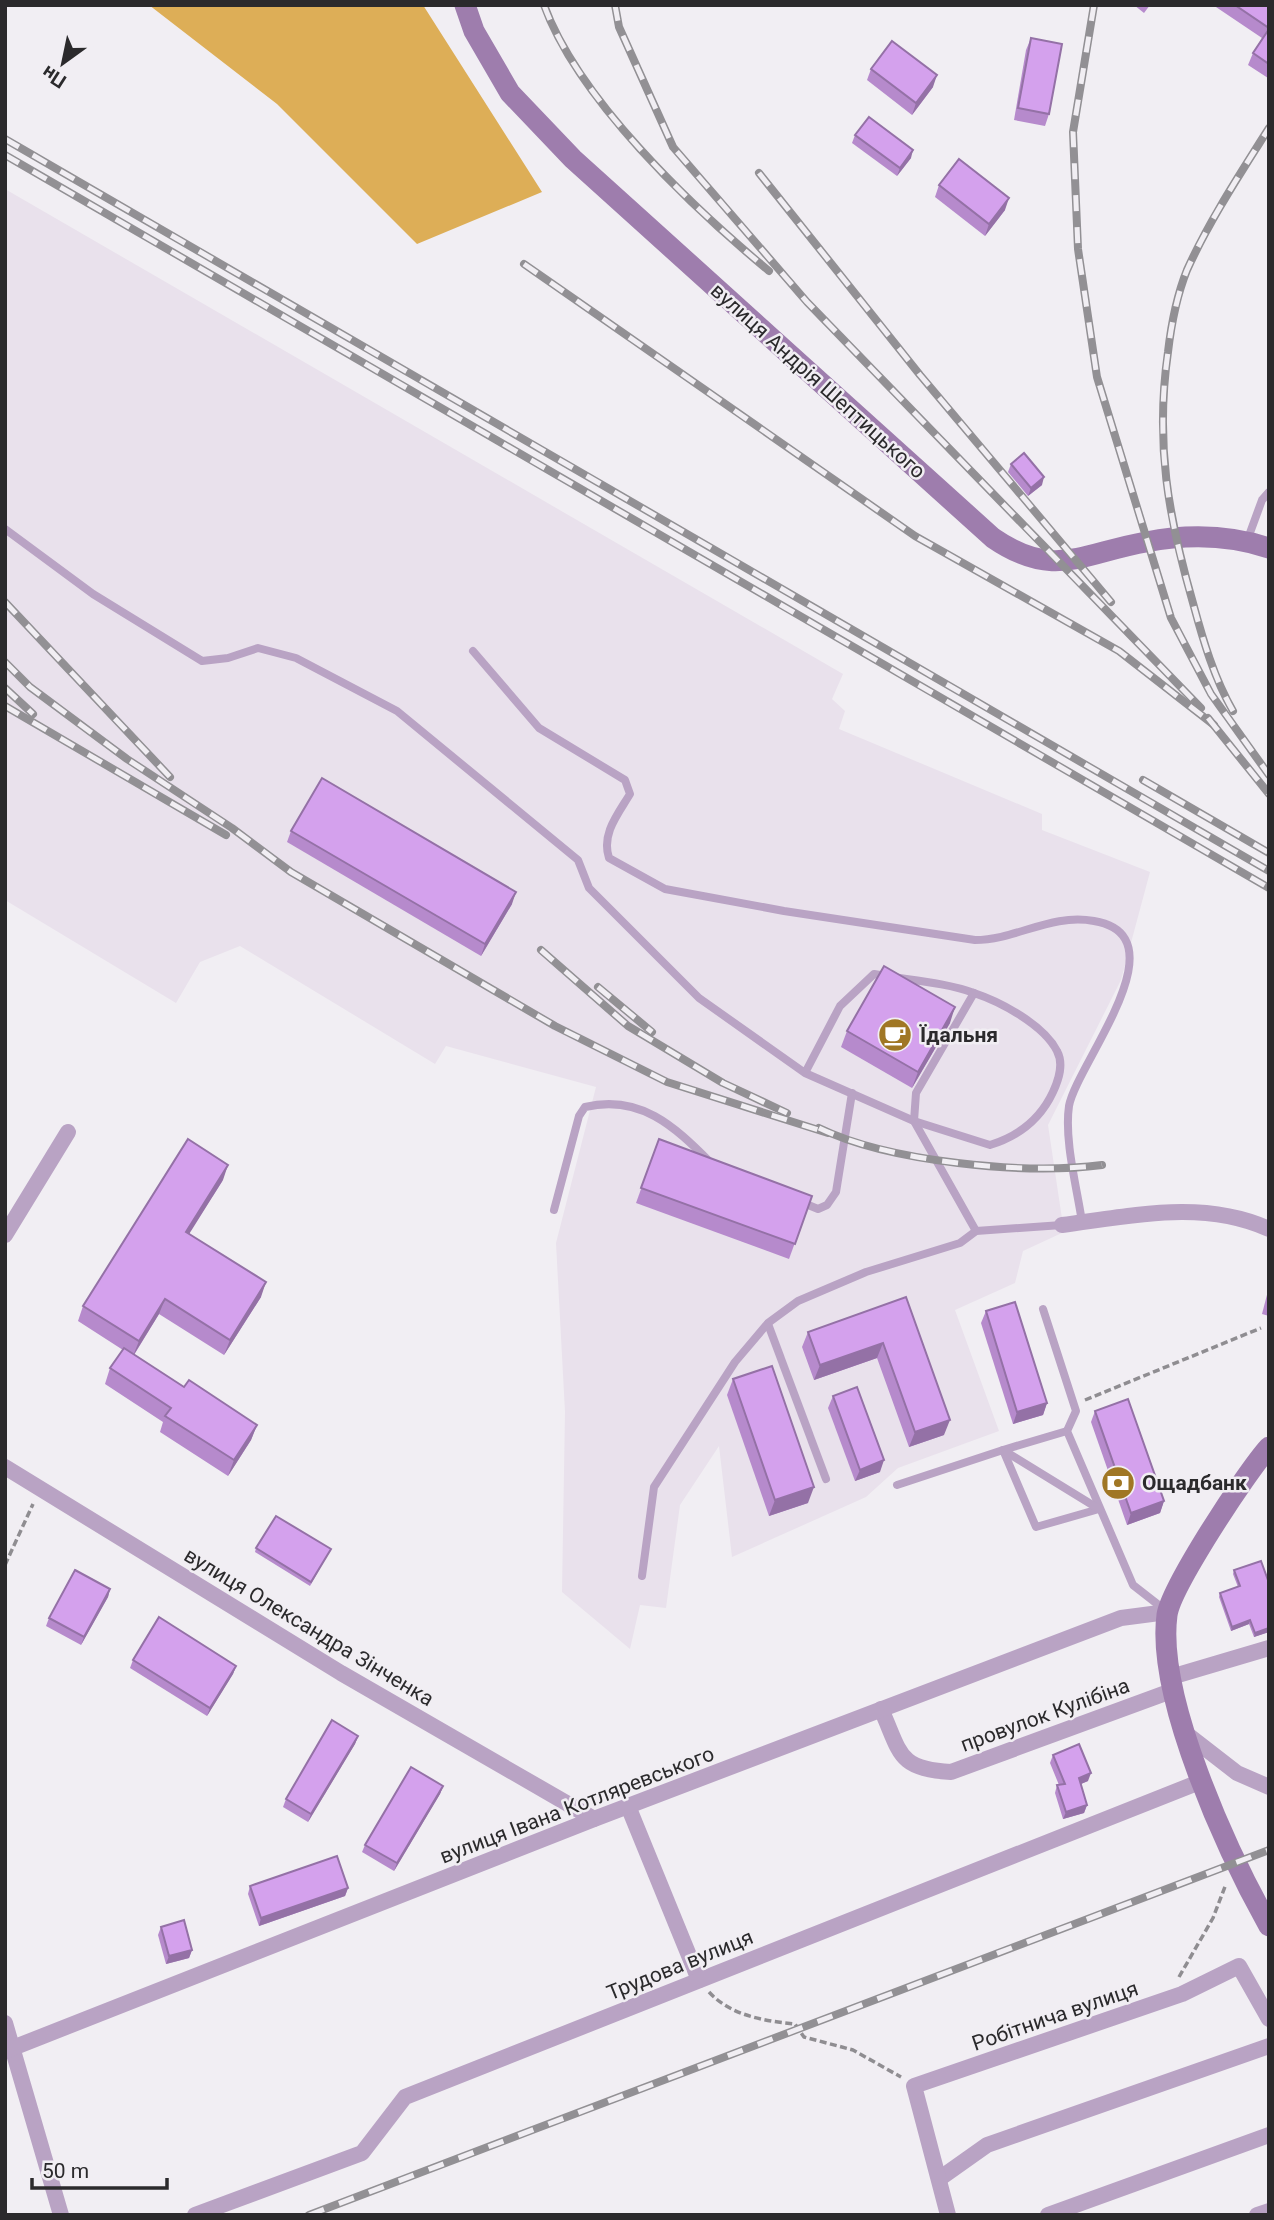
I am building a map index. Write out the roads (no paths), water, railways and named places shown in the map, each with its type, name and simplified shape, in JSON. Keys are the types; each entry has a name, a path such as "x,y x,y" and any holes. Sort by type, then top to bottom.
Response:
{"main road":[{"name":"вулиця Андрія Шептицького","path":"465,5 474,31 510,93 573,159 1004,546 1039,562 1059,561 1176,538 1247,541 1269,548"},
{"path":"1269,1447 1191,1563 1167,1612 1165,1650 1172,1684 1202,1781 1234,1863 1269,1926"}],"street":[{"path":"5,1235 68,1132"},
{"path":"1062,1225 1187,1210 1224,1213 1269,1229"},
{"name":"вулиця Олександра Зінченка","path":"5,1467 341,1673 594,1819"},
{"name":"вулиця Івана Котляревського","path":"10,2050 594,1819 1121,1618 1167,1612"},
{"path":"1172,1684 1269,1648"},
{"name":"провулок Кулібіна","path":"881,1709 903,1759 916,1768 951,1772 1172,1684"},
{"path":"1188,1735 1237,1773 1269,1787"},
{"name":"Трудова вулиця","path":"195,2215 362,2153 405,2097 1202,1781"},
{"path":"628,1806 699,1980"},
{"name":"Робітнича вулиця","path":"939,2179 914,2086 1182,1994 1239,1966 1269,2019"},
{"path":"5,2023 10,2050 61,2215"},
{"path":"948,2215 939,2179 987,2145 1269,2046"},
{"path":"1048,2215 1269,2135"},
{"path":"1257,2215 1269,2211"}],"lane":[{"path":"1247,541 1262,500 1269,492"},
{"path":"5,529 93,594 202,661 228,658 258,648 296,658 397,711 578,860 589,888 699,998 805,1073 914,1121 990,1146 1025,1129 1045,1110 1058,1081 1061,1062 1057,1049 1037,1028 974,993 874,974 840,1006 805,1073"},
{"path":"473,651 539,728 625,780 630,794 608,831 605,846 609,858 666,888 784,911 975,940 993,940 1049,922 1073,919 1097,921 1115,930 1126,943 1132,958 1127,981 1069,1105 1071,1147 1082,1222"},
{"path":"974,993 916,1093 914,1121 976,1231"},
{"path":"793,1199 818,1209 827,1205 836,1192 852,1093"},
{"path":"554,1210 579,1116 585,1107 606,1102 624,1103 672,1124 719,1170"},
{"path":"642,1576 654,1487 735,1362 768,1324 809,1296 866,1272 960,1243 976,1231 1062,1225"},
{"path":"1043,1309 1076,1411 1067,1431 1133,1585 1167,1612"},
{"path":"768,1324 826,1479"},
{"path":"897,1485 1067,1431"},
{"path":"1003,1450 1099,1508"},
{"path":"1003,1450 1036,1527 1099,1508"}],"railway":[{"path":"544,5 560,41 610,114 640,149 706,216 769,271"},
{"path":"615,5 619,27 673,147 807,302 1201,708"},
{"path":"1094,5 1073,132 1078,249 1097,377 1171,618 1211,694 1269,775"},
{"path":"1233,711 1205,645 1177,540 1166,479 1164,385 1173,321 1187,270 1215,216 1269,128"},
{"path":"5,139 1269,871"},
{"path":"5,155 1269,888"},
{"path":"759,173 920,375 1111,602"},
{"path":"524,264 915,536 1119,651 1214,725"},
{"path":"5,602 170,777"},
{"path":"5,662 30,687 127,759 232,828 291,872 555,1026 667,1082 828,1133"},
{"path":"5,688 33,714"},
{"path":"5,706 226,835"},
{"path":"1208,718 1269,794"},
{"path":"1143,780 1269,853"},
{"path":"541,950 628,1026 723,1083 787,1113"},
{"path":"598,987 652,1032"},
{"path":"819,1128 882,1150 958,1163 1035,1168 1102,1165"},
{"path":"309,2215 1269,1850"}],"place":[{"name":"Їдальня","path":"895,1035"},
{"name":"Ощадбанк","path":"1118,1483"}]}
